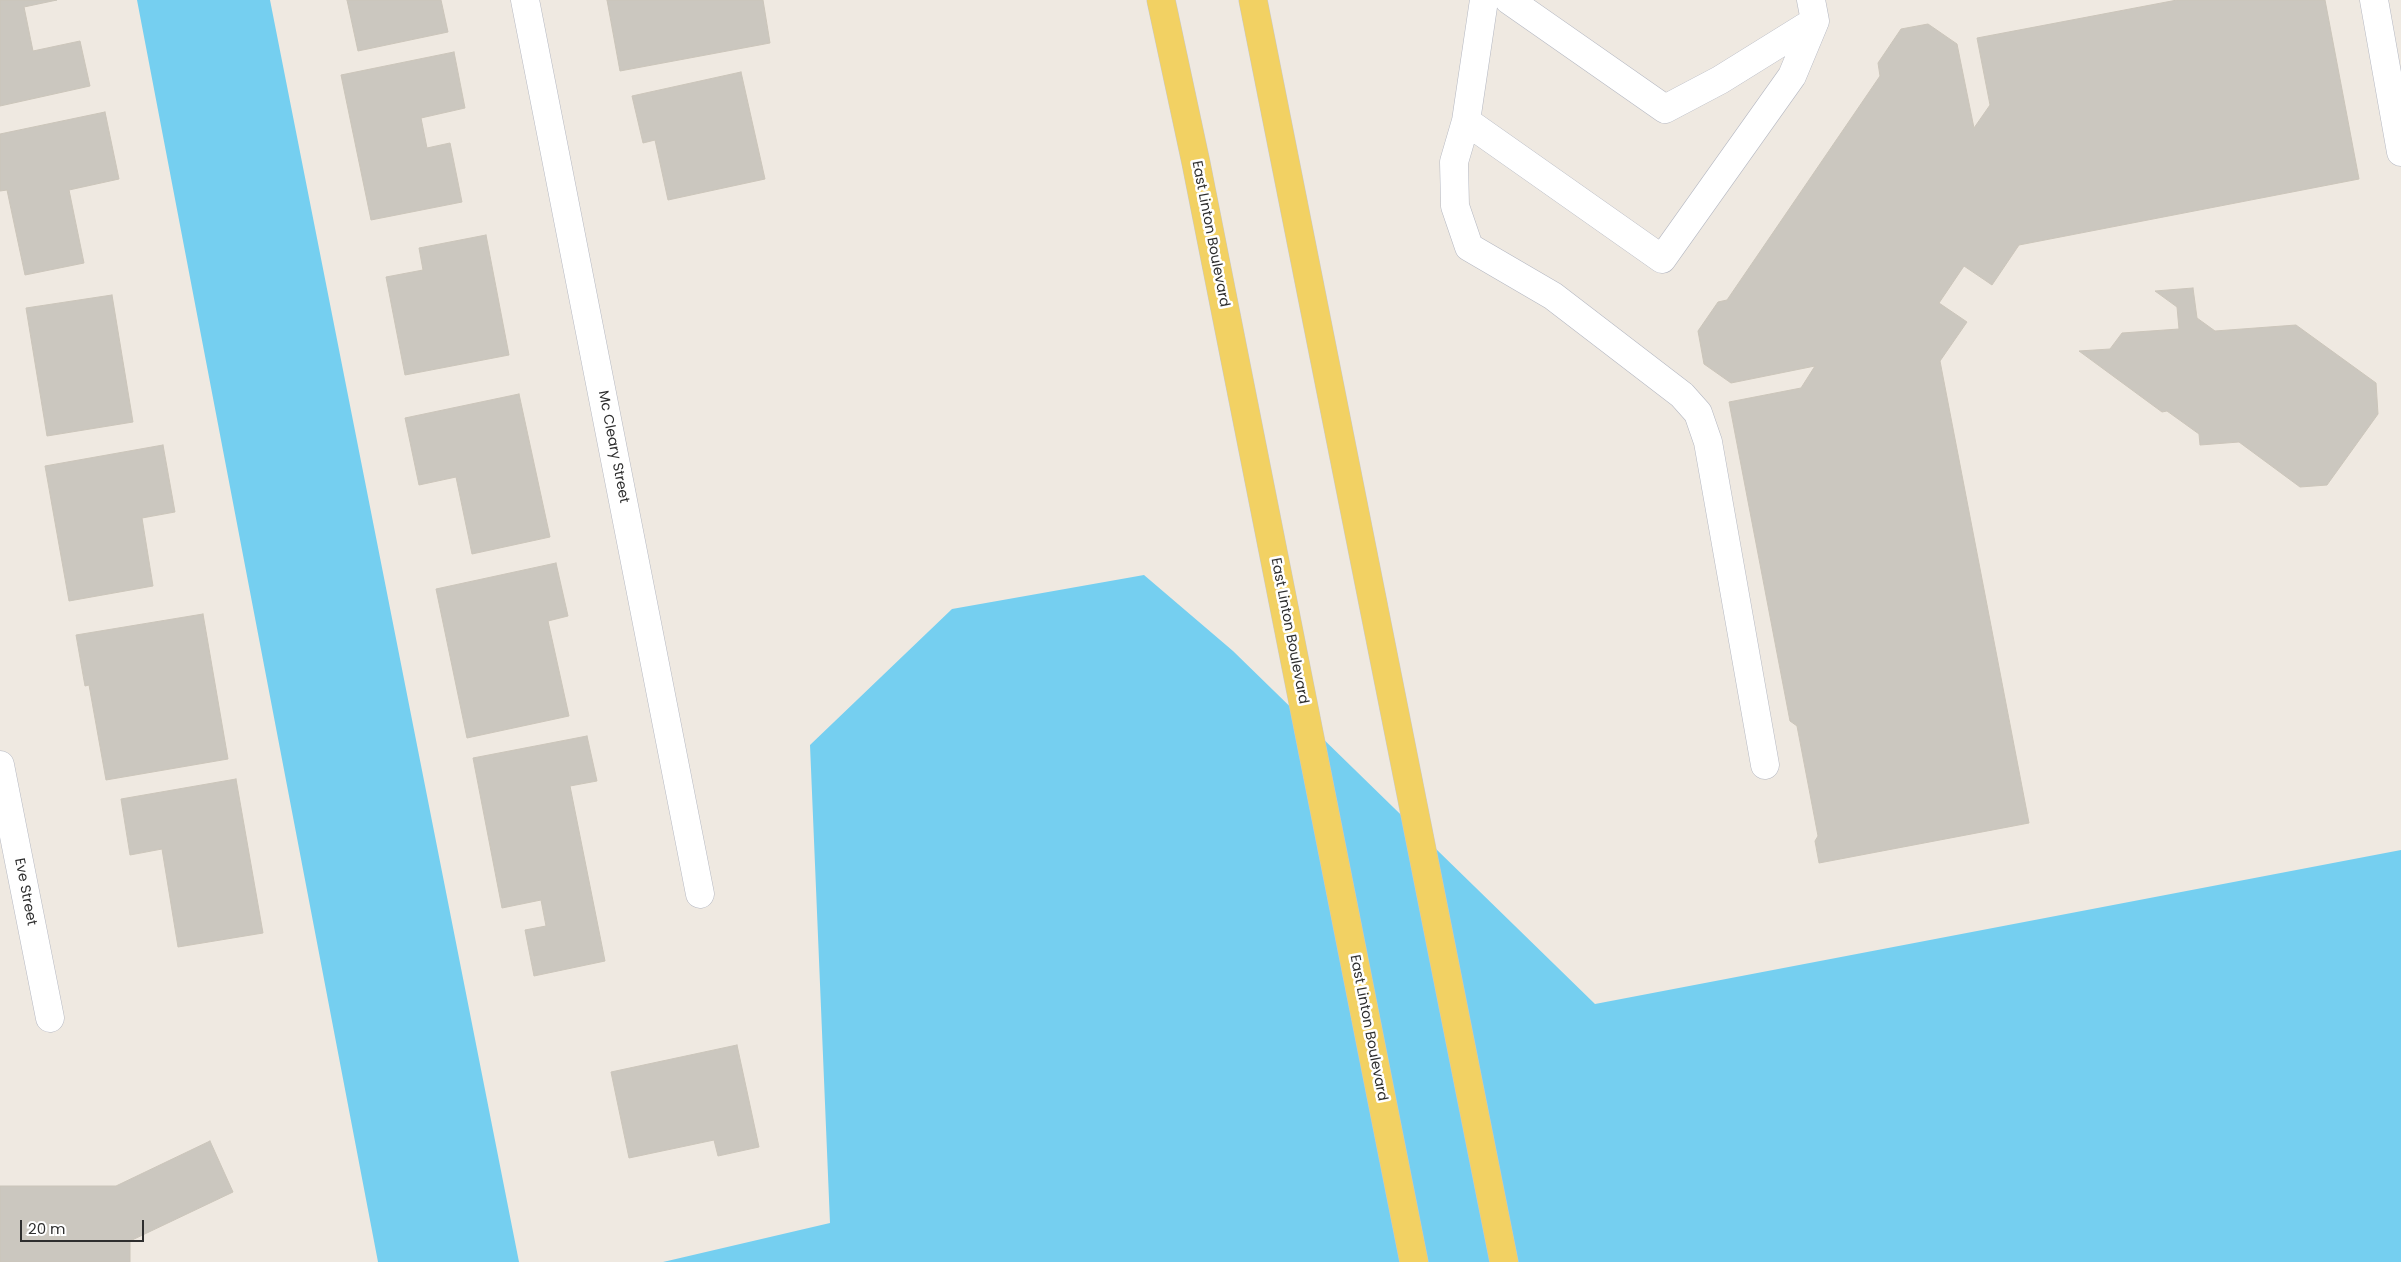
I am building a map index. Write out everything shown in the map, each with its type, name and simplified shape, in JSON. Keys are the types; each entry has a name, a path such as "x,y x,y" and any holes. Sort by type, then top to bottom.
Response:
{"main road":[{"name":"East Linton Boulevard","path":"1161,0 1196,163 1414,1262"},
{"path":"1253,0 1504,1262"}],"street":[{"name":"Mc Cleary Street","path":"525,0 700,894"},
{"path":"1484,0 1466,121 1454,162 1455,206 1469,247 1554,296 1682,395 1698,413 1708,442 1765,765"},
{"path":"1509,0 1665,109 1720,80 1813,10"},
{"path":"2374,0 2401,152"},
{"path":"1466,121 1662,259 1792,76 1813,10"},
{"name":"Eve Street","path":"0,766 50,1018"}],"water":[{"path":"137,0 270,0 519,1262 378,1262"},
{"path":"1144,575 1233,651 1595,1004 2401,850 2401,1262 663,1262 830,1223 810,745 952,609"}],"building":[{"path":"0,0 57,0 24,7 33,51 80,41 90,86 0,106"},
{"path":"347,0 441,0 448,32 358,51"},
{"path":"607,0 763,0 770,43 620,71"},
{"path":"2177,0 2325,0 2359,179 2019,245 1992,285 1964,266 1939,303 1967,322 1940,361 2029,823 1819,863 1815,841 1818,836 1797,726 1790,721 1729,402 1801,388 1815,366 1731,383 1704,364 1698,331 1718,302 1727,300 1880,76 1878,63 1901,29 1928,24 1957,44 1974,128 1990,105 1977,38"},
{"path":"454,52 465,108 421,118 427,148 450,143 462,202 371,220 341,75"},
{"path":"741,72 765,179 668,200 655,140 643,143 632,96"},
{"path":"105,112 119,179 69,190 84,263 25,275 7,190 0,191 0,134"},
{"path":"486,235 509,355 405,375 386,277 423,270 419,248"},
{"path":"2193,288 2197,318 2215,331 2296,325 2376,383 2378,414 2327,485 2300,487 2239,442 2200,445 2199,434 2167,411 2162,412 2079,351 2110,349 2122,333 2179,329 2177,307 2155,291"},
{"path":"112,295 133,422 47,436 26,308"},
{"path":"519,394 550,537 472,554 456,477 419,485 405,418"},
{"path":"163,445 175,512 142,518 153,586 69,601 45,466"},
{"path":"556,563 568,616 548,621 569,716 467,738 436,589"},
{"path":"203,614 228,759 106,780 89,685 85,686 76,635"},
{"path":"587,736 597,781 570,786 605,961 534,976 525,930 546,926 541,900 502,908 473,758"},
{"path":"236,779 263,933 178,947 162,849 130,855 121,799"},
{"path":"737,1045 759,1147 718,1156 714,1140 629,1158 611,1072"},
{"path":"210,1141 233,1192 130,1241 130,1262 0,1262 0,1186 116,1186"}]}
